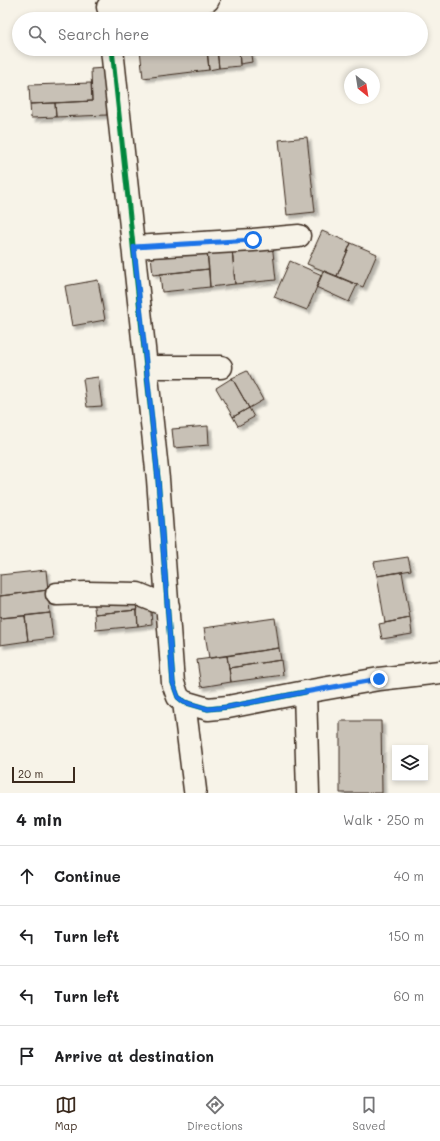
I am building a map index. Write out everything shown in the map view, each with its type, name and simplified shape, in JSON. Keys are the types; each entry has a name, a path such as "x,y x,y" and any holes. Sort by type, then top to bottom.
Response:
{"street":[{"path":"108,9 208,0"},
{"path":"113,56 158,479 173,683 178,697 184,702 208,709 228,707 379,679 440,672"},
{"path":"134,247 299,236"},
{"path":"146,368 221,367"},
{"path":"57,594 138,594 168,606"},
{"path":"305,692 308,793"},
{"path":"184,702 196,790"}],"building":[{"path":"141,56 208,56 209,70 143,78"},
{"path":"208,56 218,56 219,68 209,70"},
{"path":"218,56 239,56 240,66 219,68"},
{"path":"239,56 251,56 252,62 240,64"},
{"path":"105,68 107,115 56,117 55,103 92,101 91,69"},
{"path":"91,83 92,101 30,104 29,85"},
{"path":"55,103 56,117 31,118 30,104"},
{"path":"307,137 315,212 287,215 279,140"},
{"path":"322,231 351,243 337,276 307,264"},
{"path":"272,243 276,280 235,284 232,248"},
{"path":"351,243 377,254 363,287 337,276"},
{"path":"232,248 235,284 210,287 207,251"},
{"path":"207,251 209,269 153,275 151,256"},
{"path":"290,261 322,275 307,310 274,297"},
{"path":"209,269 210,287 162,292 160,274"},
{"path":"323,271 357,285 349,302 316,287"},
{"path":"98,280 105,320 72,326 65,286"},
{"path":"247,371 263,400 249,408 232,378"},
{"path":"98,377 102,406 87,407 83,379"},
{"path":"232,378 249,408 233,417 216,388"},
{"path":"249,408 254,417 238,426 233,417"},
{"path":"208,426 209,445 174,448 172,429"},
{"path":"408,557 411,570 377,576 374,562"},
{"path":"46,570 48,590 0,596 0,575"},
{"path":"402,572 410,618 385,623 377,576"},
{"path":"48,590 50,613 0,618 0,596"},
{"path":"135,597 137,610 95,614 93,601"},
{"path":"150,601 152,624 138,626 136,602"},
{"path":"137,610 138,626 96,630 95,614"},
{"path":"50,613 53,638 28,641 25,616"},
{"path":"25,616 28,641 0,645 0,618"},
{"path":"275,618 279,648 209,658 204,628"},
{"path":"410,618 412,634 382,639 379,624"},
{"path":"279,648 281,660 229,668 227,656"},
{"path":"227,656 231,682 201,687 197,660"},
{"path":"281,660 283,675 231,682 229,668"},
{"path":"340,721 381,721 382,793 340,793"}],"cycle path":[{"path":"113,56 158,479 173,683 178,697 184,702 208,709 228,707 305,692"}],"route":[{"path":"253,240 134,247 158,479 173,683 178,697 184,702 208,709 228,707 379,679"}]}
